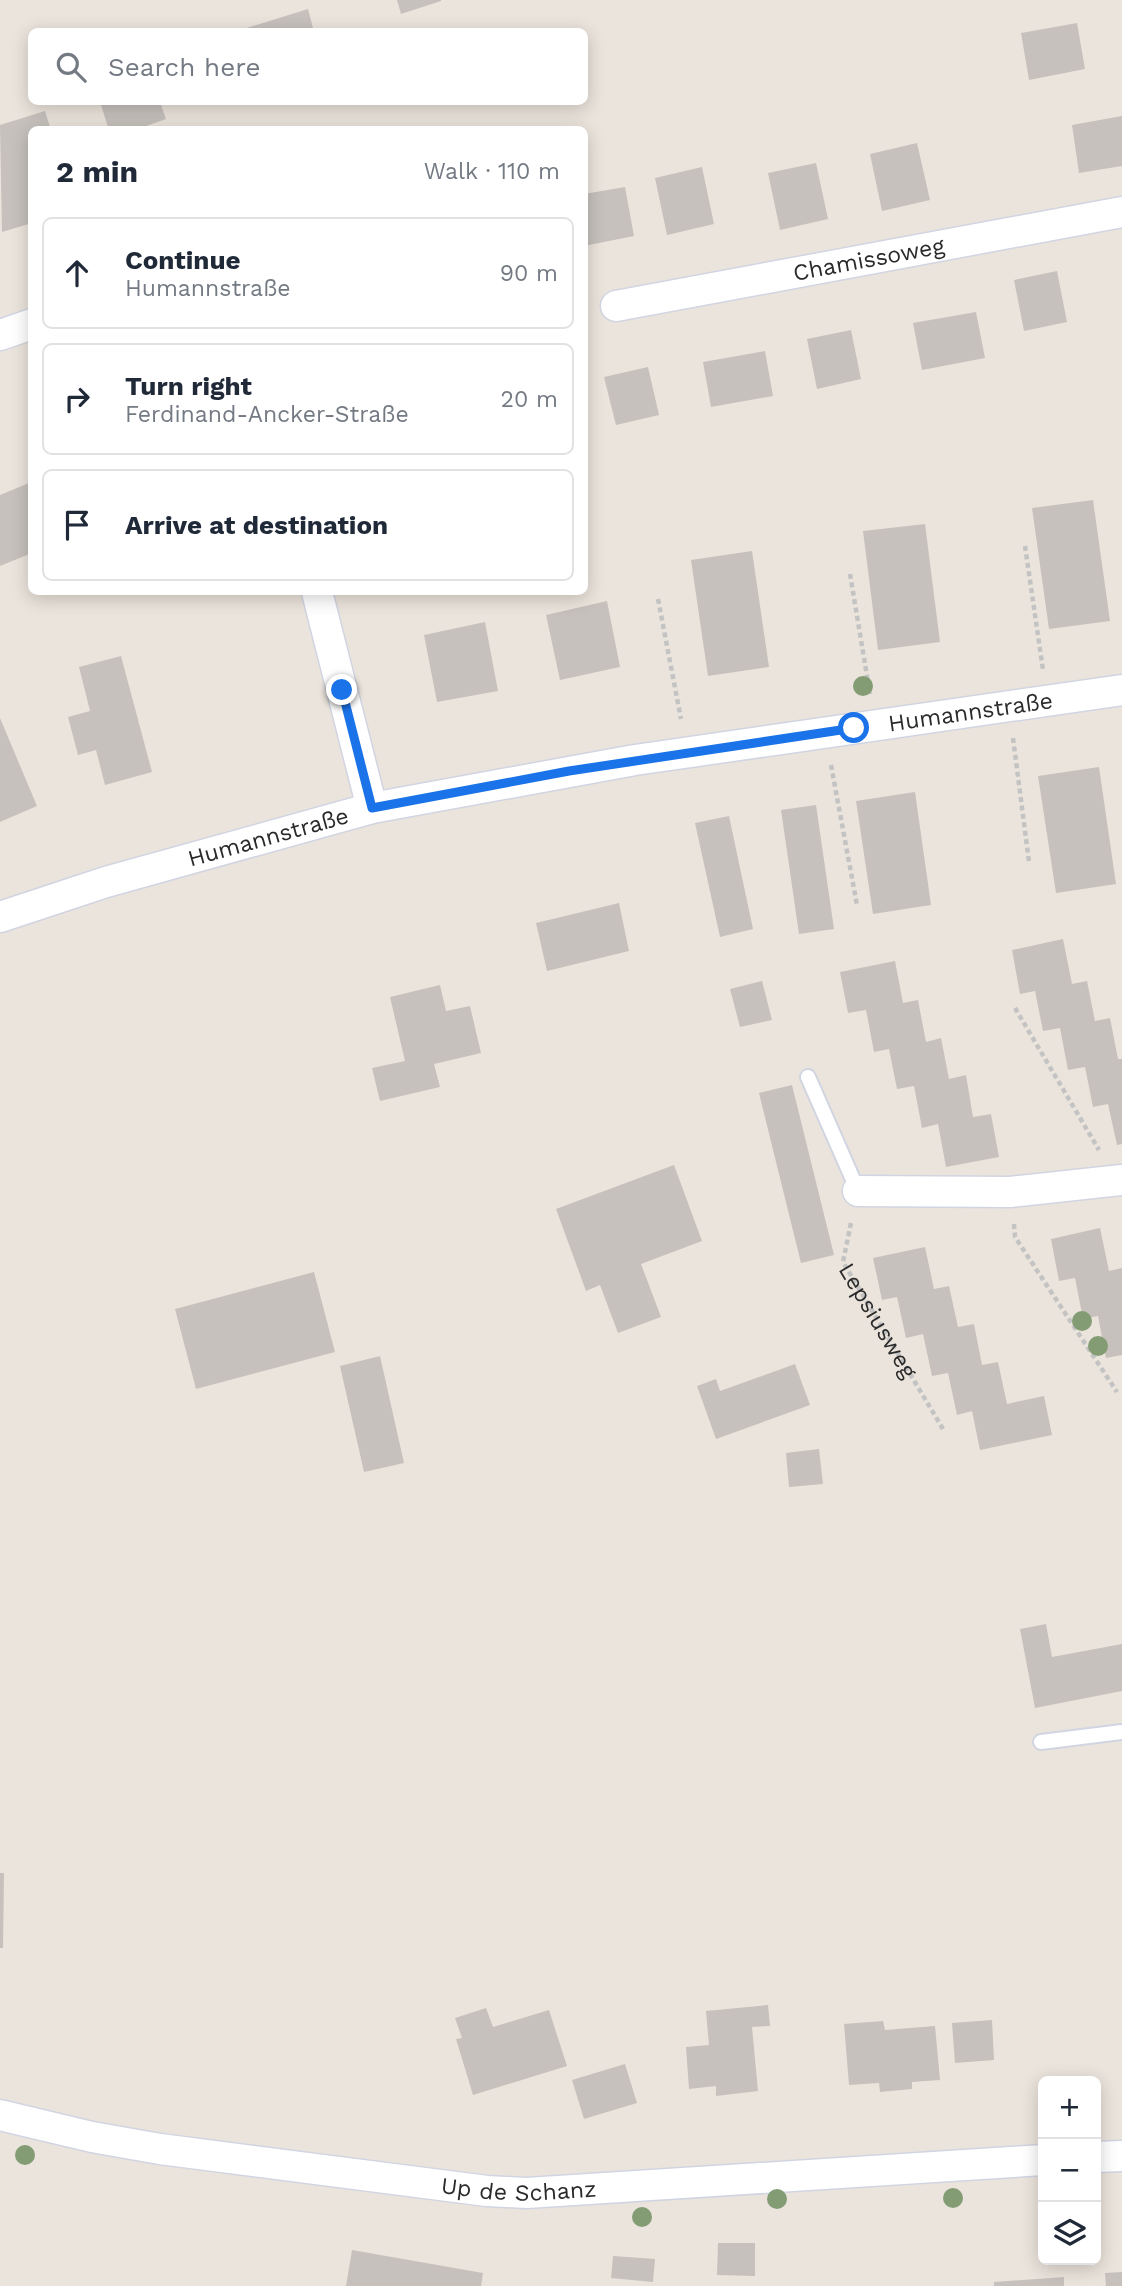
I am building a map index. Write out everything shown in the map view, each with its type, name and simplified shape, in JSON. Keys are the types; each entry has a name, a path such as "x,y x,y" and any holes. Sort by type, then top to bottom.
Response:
{"street":[{"name":"Chamissoweg","path":"616,306 1122,212"},
{"path":"0,335 28,325"},
{"path":"318,595 372,808"},
{"name":"Humannstraße","path":"0,917 106,882 372,808 635,760 1122,690"},
{"path":"858,1191 1010,1192 1120,1180"},
{"name":"Up de Schanz","path":"0,2115 92,2137 160,2149 487,2191 527,2193 1038,2160"},
{"path":"1101,2157 1122,2156"}],"lane":[{"path":"808,1077 858,1191"},
{"path":"1041,1742 1122,1732"}],"path":[{"path":"1025,546 1044,678"},
{"path":"850,574 872,702"},
{"path":"658,599 683,728"},
{"path":"1012,731 1029,862"},
{"path":"829,755 857,905"},
{"path":"1014,1008 1120,1180"},
{"name":"Lepsiusweg","path":"858,1191 844,1262 943,1429"},
{"path":"1010,1192 1015,1237 1117,1392"}],"building":[{"path":"397,0 441,0 441,1 401,14"},
{"path":"308,9 313,28 247,28"},
{"path":"1077,23 1085,69 1029,80 1021,33"},
{"path":"101,105 161,105 166,119 146,126 108,126"},
{"path":"45,111 50,126 28,126 28,224 2,232 0,125"},
{"path":"1122,116 1122,166 1079,173 1072,125"},
{"path":"917,143 930,200 882,211 870,154"},
{"path":"816,163 828,219 780,230 768,173"},
{"path":"702,167 714,224 667,235 655,178"},
{"path":"625,187 634,236 588,245 588,193"},
{"path":"1057,271 1067,322 1024,331 1014,280"},
{"path":"976,312 985,358 922,370 913,323"},
{"path":"851,330 861,379 817,389 807,339"},
{"path":"765,351 773,396 711,407 703,362"},
{"path":"648,367 659,415 616,425 604,377"},
{"path":"28,483 28,555 0,566 0,495"},
{"path":"1093,500 1110,621 1049,629 1032,508"},
{"path":"925,524 940,642 878,650 863,531"},
{"path":"752,551 769,667 708,676 691,560"},
{"path":"607,601 620,667 560,680 546,615"},
{"path":"485,622 498,691 437,702 424,635"},
{"path":"121,656 152,772 105,785 96,750 78,755 68,717 90,711 79,667"},
{"path":"0,718 37,806 0,822"},
{"path":"1099,767 1116,884 1056,893 1038,776"},
{"path":"915,792 931,905 873,914 856,801"},
{"path":"816,805 834,929 799,934 781,810"},
{"path":"729,816 753,929 720,937 695,823"},
{"path":"619,903 629,951 547,971 536,923"},
{"path":"1063,939 1072,984 1087,981 1095,1021 1110,1018 1118,1059 1122,1059 1122,1144 1117,1145 1108,1104 1093,1107 1085,1067 1068,1070 1060,1028 1043,1031 1035,991 1020,994 1012,950"},
{"path":"895,961 903,1003 918,1000 926,1042 941,1038 949,1079 966,1075 973,1117 991,1114 999,1157 946,1167 938,1124 922,1128 914,1086 897,1089 889,1049 874,1052 866,1010 848,1013 840,972"},
{"path":"762,981 772,1020 740,1027 730,989"},
{"path":"440,985 446,1011 470,1006 481,1053 434,1064 440,1087 380,1101 372,1068 405,1061 390,997"},
{"path":"792,1085 834,1255 801,1263 759,1093"},
{"path":"674,1165 702,1241 641,1264 661,1317 618,1333 600,1285 586,1291 556,1209"},
{"path":"1100,1228 1109,1271 1122,1268 1122,1355 1106,1358 1098,1316 1083,1319 1075,1278 1059,1281 1051,1239"},
{"path":"925,1247 934,1289 949,1286 958,1327 974,1324 982,1365 998,1362 1007,1404 1044,1396 1052,1435 980,1450 972,1411 957,1415 948,1373 932,1376 923,1334 906,1338 897,1297 882,1300 873,1258"},
{"path":"314,1272 335,1352 196,1389 175,1309"},
{"path":"380,1356 404,1463 364,1472 340,1366"},
{"path":"795,1364 810,1405 716,1439 697,1386 716,1379 720,1391"},
{"path":"819,1449 823,1484 789,1487 786,1453"},
{"path":"1046,1624 1052,1657 1122,1644 1122,1691 1035,1708 1020,1629"},
{"path":"0,1873 4,1873 3,1948 0,1948"},
{"path":"768,2005 770,2026 752,2027 758,2091 716,2096 716,2086 689,2089 686,2047 709,2045 706,2011"},
{"path":"486,2008 493,2027 549,2010 567,2066 473,2095 456,2039 462,2038 455,2018"},
{"path":"992,2020 994,2060 955,2063 952,2023"},
{"path":"883,2021 885,2030 935,2026 940,2080 912,2082 912,2089 880,2092 879,2083 849,2085 844,2024"},
{"path":"625,2064 637,2103 584,2119 572,2080"},
{"path":"718,2243 755,2243 755,2276 717,2275"},
{"path":"352,2250 483,2273 481,2286 346,2286"},
{"path":"613,2256 655,2259 653,2282 611,2278"},
{"path":"1122,2272 1122,2286 1106,2286 1105,2273"},
{"path":"1064,2277 1064,2286 994,2286 994,2282"}],"route":[{"path":"342,690 372,808 569,771 854,728"}]}
